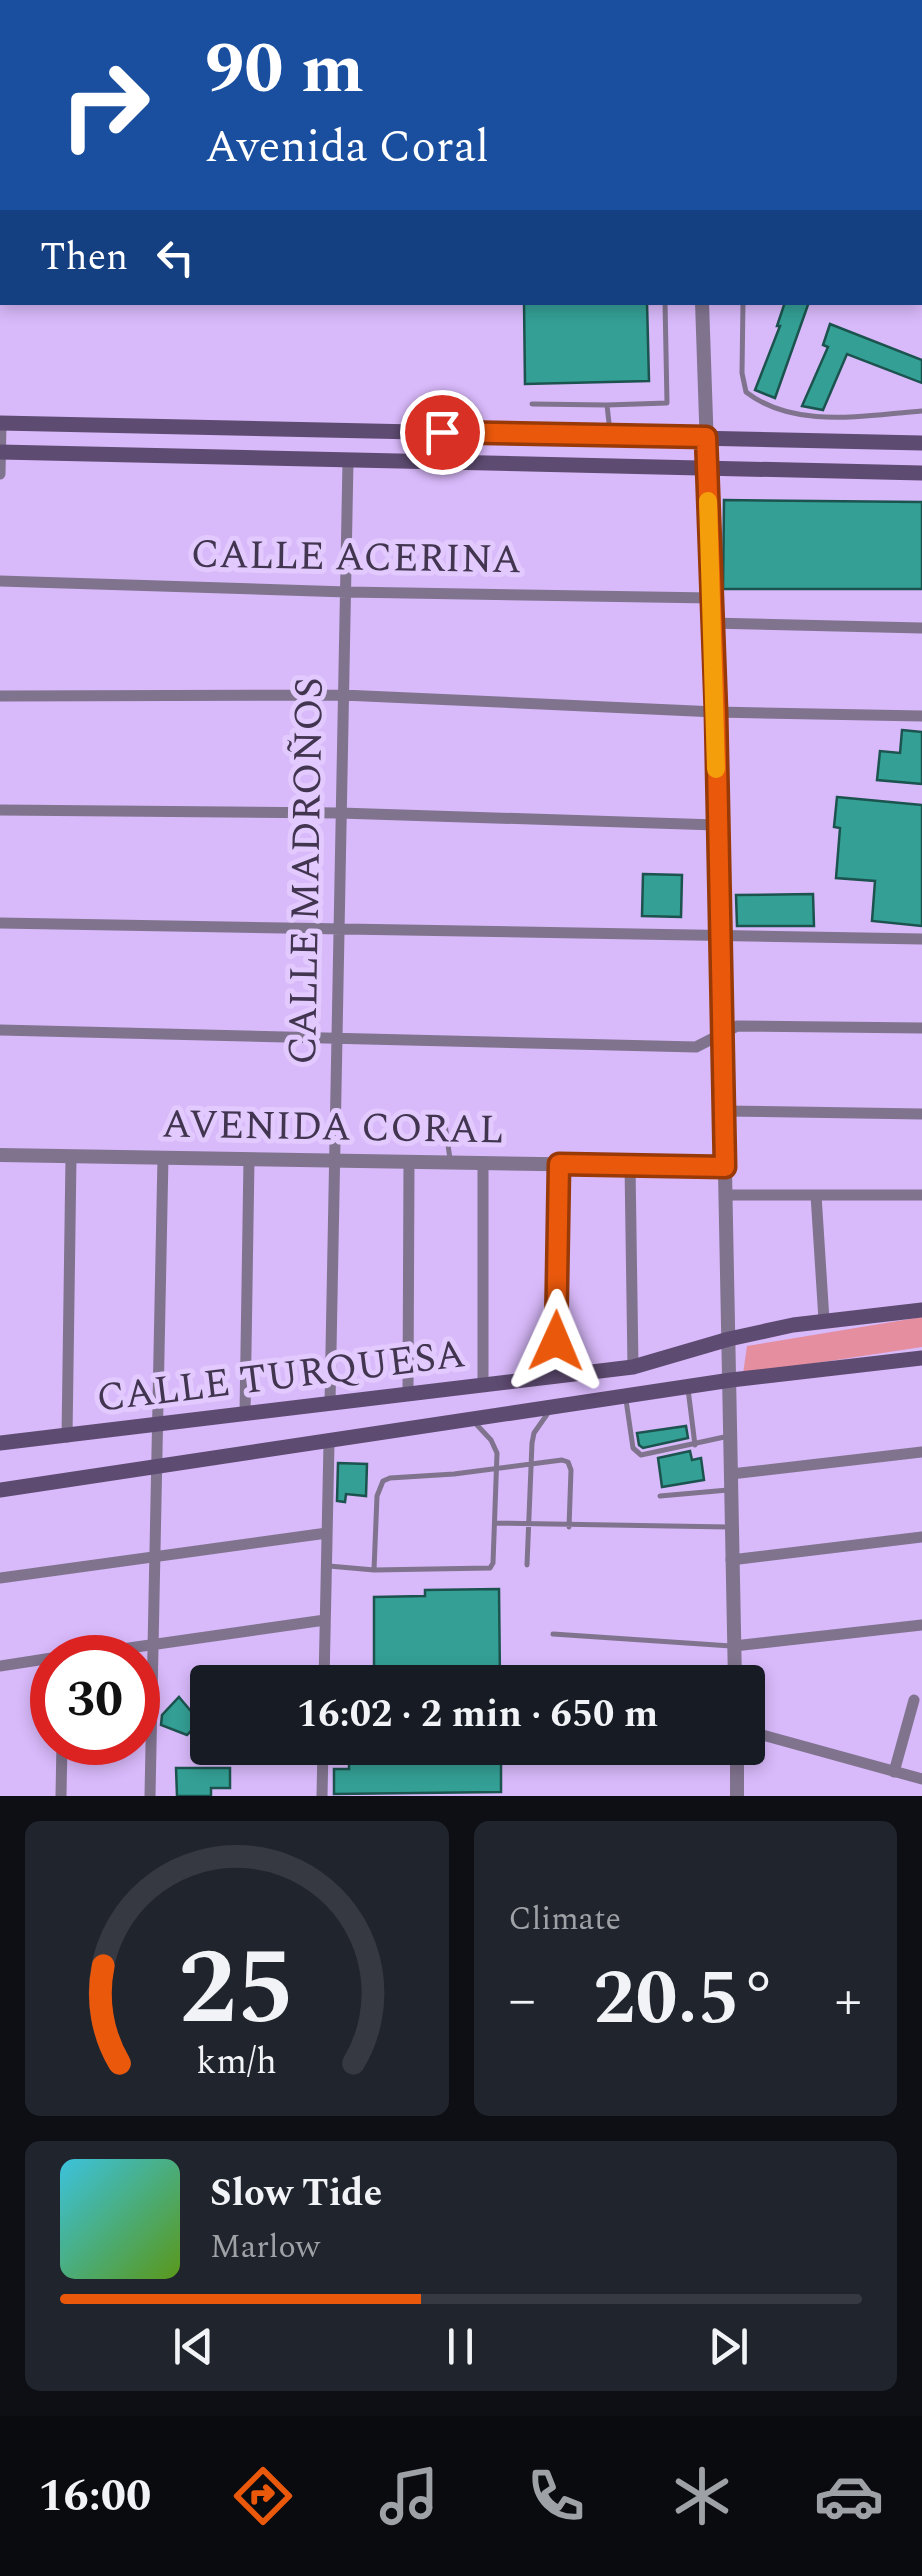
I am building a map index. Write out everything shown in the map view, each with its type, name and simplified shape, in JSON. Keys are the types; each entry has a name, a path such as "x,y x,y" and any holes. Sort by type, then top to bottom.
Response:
{"main road":[{"path":"1,423 922,444"},
{"path":"0,452 922,474"},
{"name":"CALLE TURQUESA","path":"0,1443 633,1368 730,1339 824,1320 922,1310"},
{"name":"CALLE TURQUESA","path":"0,1490 730,1380 922,1358"}],"street":[{"path":"702,305 716,712 735,1665"},
{"path":"0,474 1,423"},
{"name":"CALLE MADROÑOS","path":"330,1404 348,461"},
{"name":"CALLE ACERINA","path":"0,581 711,598"},
{"path":"711,623 922,628"},
{"path":"0,696 343,695 716,712 922,716"},
{"path":"0,810 340,813 716,825"},
{"path":"0,923 922,939"},
{"path":"0,1030 696,1047 737,1026 922,1028"},
{"path":"722,1111 922,1114"},
{"name":"AVENIDA CORAL","path":"0,1155 725,1167"},
{"path":"67,1437 71,1157"},
{"path":"153,1635 162,1157"},
{"path":"245,1414 249,1158"},
{"path":"408,1394 409,1162"},
{"path":"483,1163 483,1385"},
{"path":"555,1377 559,1164"},
{"path":"630,1165 633,1368"},
{"path":"726,1195 922,1196"},
{"path":"816,1195 824,1320"},
{"path":"325,1665 329,1443"},
{"path":"731,1482 922,1452"},
{"path":"0,1578 327,1532"},
{"path":"731,1560 922,1537"},
{"path":"160,1643 326,1620"},
{"path":"734,1646 922,1625"},
{"path":"0,1666 30,1662"},
{"path":"894,1772 914,1700"},
{"path":"765,1737 922,1779"},
{"path":"61,1796 62,1765"},
{"path":"150,1796 151,1765"},
{"path":"322,1796 323,1765"},
{"path":"737,1765 737,1796"}],"lane":[{"path":"532,404 667,403 664,305"},
{"path":"743,305 742,373 746,392 755,399 812,417 922,412"},
{"path":"607,405 610,435"},
{"path":"444,1117 450,1162"},
{"path":"687,1387 695,1445"},
{"path":"626,1397 633,1448 638,1453 731,1436"},
{"path":"527,1565 534,1433 550,1409"},
{"path":"326,1566 486,1570 493,1563 497,1453 491,1440 472,1421"},
{"path":"374,1570 377,1496 382,1481 562,1460 568,1462 571,1470 569,1526"},
{"path":"660,1496 731,1482"},
{"path":"495,1524 731,1527"},
{"path":"553,1634 734,1646"}],"shaded area":[{"path":"922,1317 922,1347 743,1374 747,1346"}],"building":[{"path":"524,305 647,305 649,381 525,384"},
{"path":"784,305 808,305 775,398 755,390"},
{"path":"830,324 922,360 922,383 847,354 823,410 802,406 828,347 823,345"},
{"path":"724,500 922,502 922,589 723,589"},
{"path":"902,730 922,732 922,784 877,780 880,751 900,753"},
{"path":"837,797 922,805 922,926 872,921 875,881 836,878 840,828 834,827"},
{"path":"643,874 682,875 681,917 642,916"},
{"path":"813,894 814,926 737,926 736,895"},
{"path":"686,1426 688,1438 643,1448 639,1445 637,1433"},
{"path":"690,1451 692,1460 701,1458 704,1480 662,1487 658,1458"},
{"path":"338,1463 367,1464 366,1496 346,1494 345,1502 337,1501"},
{"path":"499,1589 500,1665 374,1665 374,1597 425,1596 425,1590"},
{"path":"179,1697 190,1710 190,1732 187,1735 161,1725 162,1715"},
{"path":"349,1765 501,1765 501,1792 334,1794 334,1769 349,1769"},
{"path":"176,1768 230,1768 230,1788 211,1788 211,1796 177,1796"}],"slow traffic":[{"path":"708,501 716,769"}],"route":[{"path":"442,432 706,437 725,1167 559,1164 556,1341"}]}
